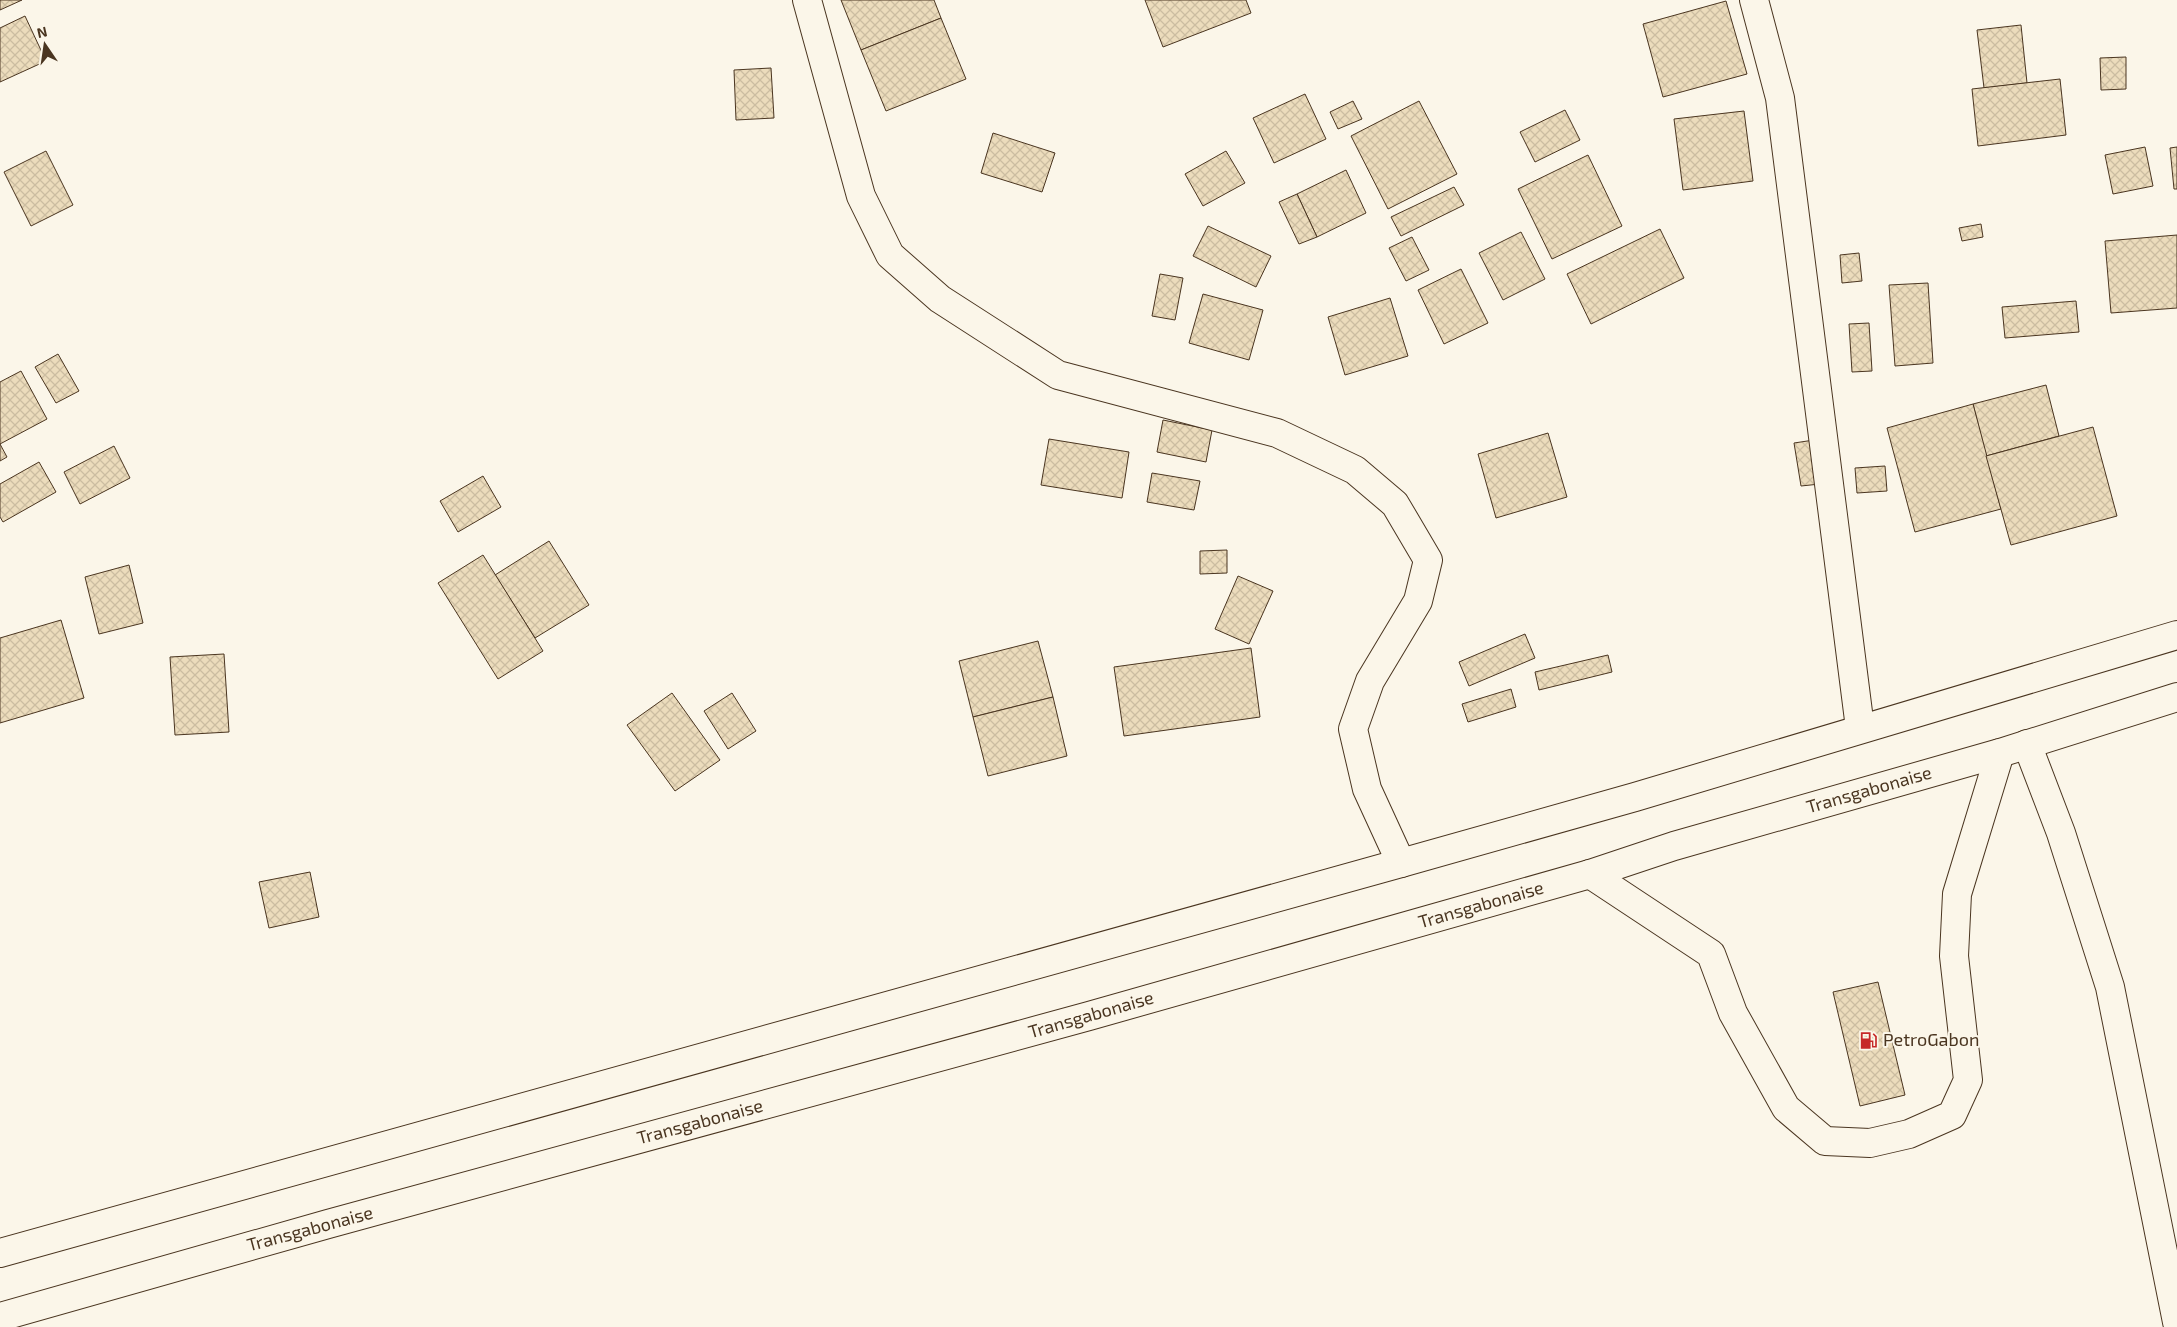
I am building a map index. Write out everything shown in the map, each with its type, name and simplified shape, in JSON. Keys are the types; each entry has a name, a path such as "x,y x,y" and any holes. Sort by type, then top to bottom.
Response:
{"main road":[{"path":"807,0 861,196 890,255 940,299 1058,375 1278,433 1354,470 1395,504 1428,560 1418,601 1370,681 1353,729 1366,788 1401,863"},
{"path":"1754,0 1780,98 1860,728"},
{"path":"0,1253 1635,797 1860,728 2177,635"},
{"name":"Transgabonaise","path":"0,1317 328,1224 1089,1016 1590,874 1674,846 2000,753 2177,697"},
{"path":"2027,744 2062,832 2110,987 2177,1322"},
{"path":"1590,874 1711,954 1733,1013 1786,1108 1825,1141 1870,1143 1909,1134 1952,1115 1968,1080 1954,956 1958,894 2000,753"}],"building":[{"path":"0,0 22,0 0,10"},
{"path":"841,0 934,0 941,18 861,50"},
{"path":"1145,0 1246,0 1251,13 1163,47"},
{"path":"1726,1 1747,74 1663,97 1643,24"},
{"path":"25,16 46,61 0,82 0,28"},
{"path":"941,18 966,79 886,111 861,50"},
{"path":"2021,25 2027,83 1984,88 1977,30"},
{"path":"2126,57 2126,89 2101,90 2100,58"},
{"path":"771,68 774,118 736,120 734,70"},
{"path":"2060,79 2066,135 1978,146 1972,89"},
{"path":"1305,94 1326,139 1274,163 1253,118"},
{"path":"1353,101 1362,119 1338,129 1330,112"},
{"path":"1419,101 1457,174 1388,209 1351,136"},
{"path":"1565,110 1580,140 1535,162 1520,132"},
{"path":"1744,111 1753,181 1683,190 1674,119"},
{"path":"993,133 1055,153 1042,192 981,173"},
{"path":"2145,147 2153,186 2113,194 2105,155"},
{"path":"2177,147 2177,189 2174,189 2170,148"},
{"path":"46,151 73,205 31,226 4,172"},
{"path":"1226,151 1245,183 1203,206 1185,174"},
{"path":"1588,155 1622,226 1552,259 1518,189"},
{"path":"1346,170 1366,213 1317,237 1297,194"},
{"path":"1454,187 1464,205 1401,236 1391,217"},
{"path":"1297,194 1317,237 1299,244 1279,202"},
{"path":"1981,224 1983,237 1962,241 1959,228"},
{"path":"1208,226 1271,256 1256,287 1193,256"},
{"path":"1660,229 1684,278 1591,324 1567,274"},
{"path":"1521,232 1545,279 1503,300 1479,253"},
{"path":"2177,235 2177,308 2111,313 2105,241"},
{"path":"1412,237 1429,270 1406,281 1389,248"},
{"path":"1859,253 1862,281 1842,283 1840,255"},
{"path":"1461,269 1488,323 1444,344 1418,290"},
{"path":"1160,274 1183,278 1175,320 1152,316"},
{"path":"1928,283 1933,363 1895,366 1889,285"},
{"path":"1203,294 1263,310 1249,360 1189,343"},
{"path":"1390,298 1408,356 1345,375 1328,317"},
{"path":"2076,301 2079,332 2005,338 2002,307"},
{"path":"1869,323 1872,371 1852,372 1849,324"},
{"path":"58,354 79,391 56,403 35,367"},
{"path":"21,371 47,419 0,444 0,382"},
{"path":"2046,385 2059,436 1986,456 1973,404"},
{"path":"1973,404 2001,509 1915,532 1887,428"},
{"path":"1163,420 1212,430 1206,462 1157,452"},
{"path":"2093,427 2117,516 2011,545 1986,456"},
{"path":"1548,433 1567,497 1496,518 1478,454"},
{"path":"1049,439 1129,452 1122,498 1041,485"},
{"path":"1814,440 1820,484 1801,486 1794,443"},
{"path":"0,444 7,457 0,461"},
{"path":"114,446 130,478 80,504 64,472"},
{"path":"39,462 56,492 3,522 0,517 0,484"},
{"path":"1885,466 1887,491 1857,493 1855,468"},
{"path":"1152,473 1200,481 1194,510 1147,502"},
{"path":"483,476 501,507 458,532 440,501"},
{"path":"549,541 589,605 535,638 495,575"},
{"path":"1227,550 1227,573 1200,574 1200,551"},
{"path":"483,555 543,651 498,679 438,583"},
{"path":"129,565 143,623 99,634 85,577"},
{"path":"1238,576 1273,591 1249,644 1215,629"},
{"path":"61,620 84,698 0,723 0,638"},
{"path":"1525,634 1535,658 1469,686 1459,662"},
{"path":"1038,641 1053,697 973,717 959,661"},
{"path":"1251,648 1260,717 1124,736 1114,667"},
{"path":"224,654 229,732 175,735 170,657"},
{"path":"1608,655 1612,672 1539,690 1535,672"},
{"path":"1511,689 1516,707 1468,722 1462,704"},
{"path":"672,693 720,760 675,791 627,725"},
{"path":"732,693 756,731 728,749 704,711"},
{"path":"1053,697 1067,756 988,776 973,717"},
{"path":"310,872 319,917 269,928 259,882"},
{"path":"1878,982 1905,1095 1860,1106 1833,992"}],"place":[{"name":"PetroGabon","path":"1869,1040"}]}
